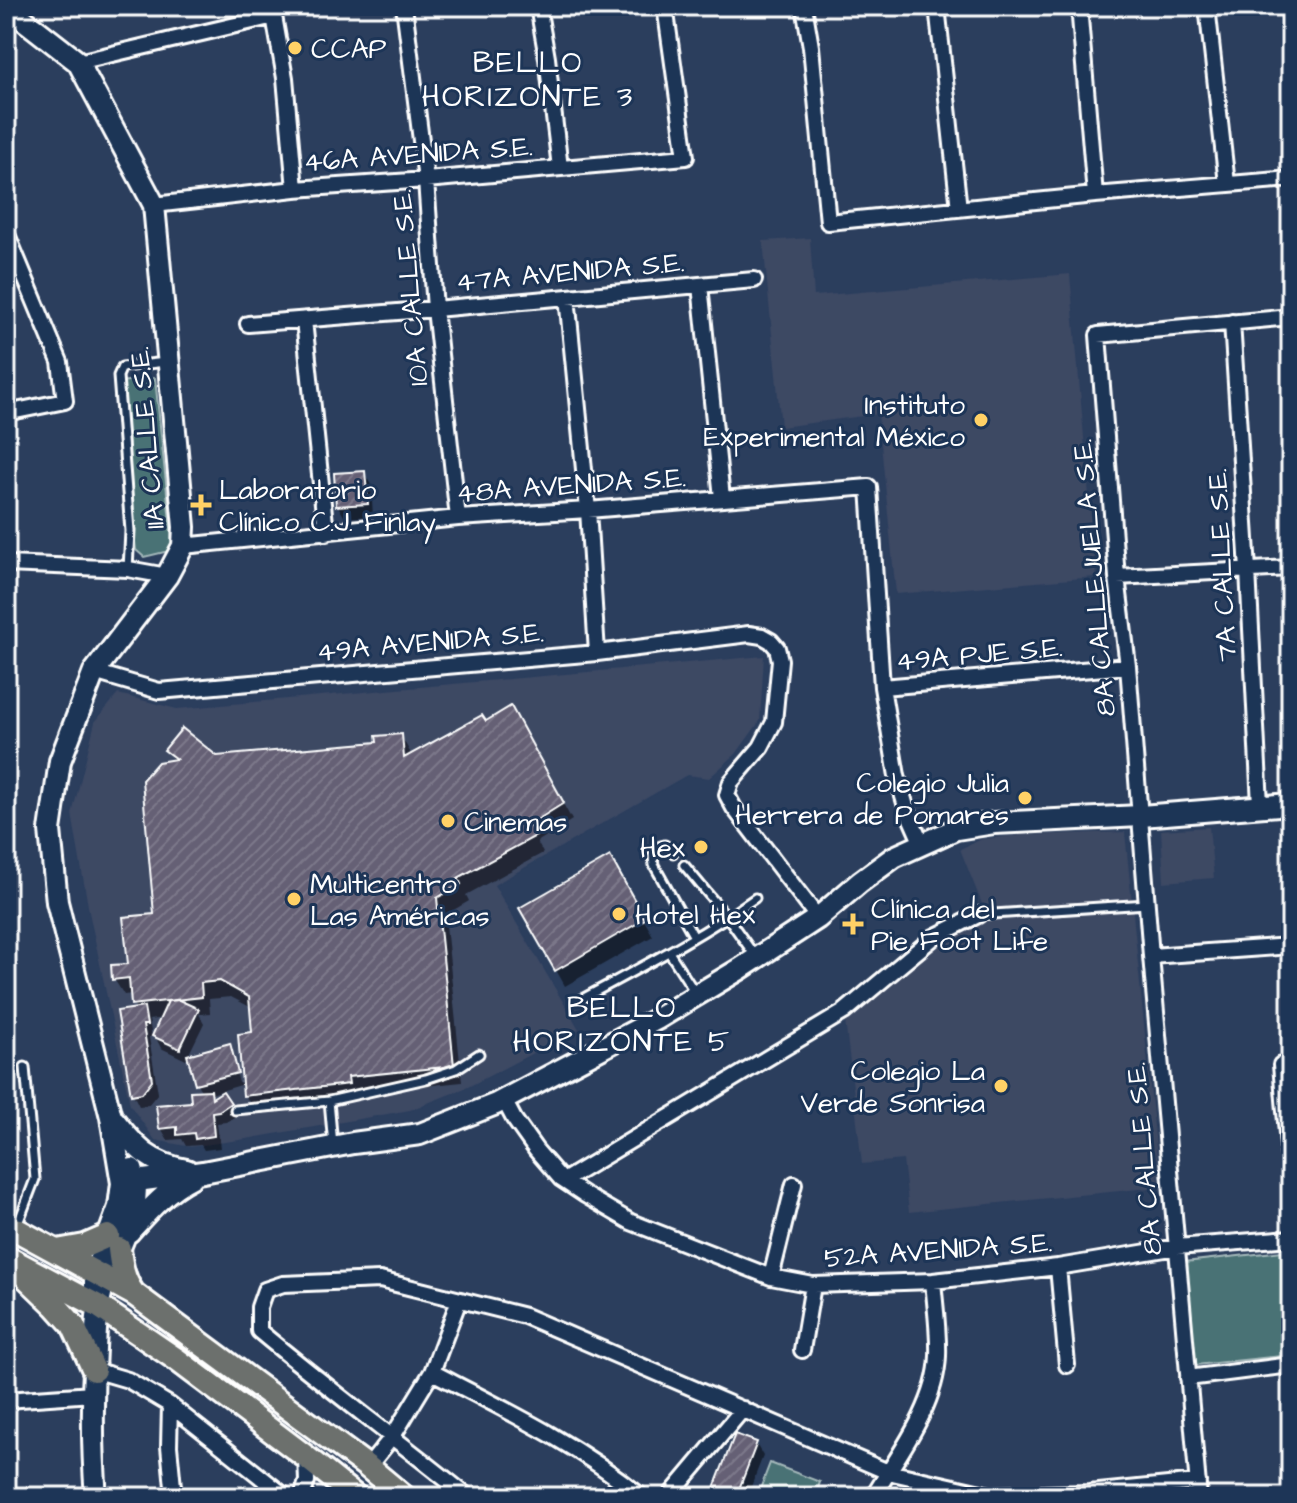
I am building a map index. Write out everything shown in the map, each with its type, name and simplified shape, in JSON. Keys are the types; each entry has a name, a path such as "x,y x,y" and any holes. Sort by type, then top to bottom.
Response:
{"main road":[{"path":"11,1226 134,1294 404,1497"},
{"path":"57,1251 117,1241 121,1270 134,1294"},
{"path":"6,1257 98,1306 176,1359 356,1497"},
{"path":"6,1257 73,1325 94,1370"}],"street":[{"name":"11A CALLE S.E.","path":"6,6 78,62 154,205 184,527 183,546 167,576 94,672 60,761 50,830 58,909 129,1182"},
{"name":"10A CALLE S.E.","path":"404,6 426,180 435,309 458,518"},
{"path":"538,6 560,168"},
{"name":"46A AVENIDA S.E.","path":"154,205 295,189 686,157 665,6"},
{"path":"804,6 811,47 828,222 1291,179"},
{"path":"937,6 959,209"},
{"path":"1079,6 1095,195"},
{"path":"1207,6 1227,184"},
{"path":"78,62 274,16 285,78 295,189"},
{"path":"6,232 60,362 65,401 6,413"},
{"name":"47A AVENIDA S.E.","path":"248,324 754,280"},
{"path":"700,285 722,498"},
{"path":"567,297 588,510 597,653"},
{"path":"1232,322 1291,317"},
{"path":"304,320 326,533"},
{"name":"8A CALLEJUELA S.E.","path":"1141,816 1117,577 1098,335 1232,322"},
{"name":"7A CALLE S.E.","path":"1232,322 1260,805"},
{"name":"48A AVENIDA S.E.","path":"183,546 458,518 869,487 882,687"},
{"path":"6,564 128,569 167,576"},
{"path":"1117,577 1291,568"},
{"name":"49A AVENIDA S.E.","path":"94,672 159,691 597,653 749,634 762,636 777,648 780,660 774,722 761,747 731,782 727,795 818,918"},
{"name":"49A PJE S.E.","path":"882,687 1128,666"},
{"path":"882,687 897,776 922,844"},
{"path":"117,1241 119,1207 129,1182 420,1134 504,1100 697,996 818,918 894,857 956,829 994,823 1291,804"},
{"name":"8A CALLE S.E.","path":"1141,816 1198,1489"},
{"path":"504,1100 536,1150 565,1180 844,1012 934,937 978,915"},
{"path":"1151,956 1291,946"},
{"path":"1281,1065 1291,1180"},
{"path":"111,1117 148,1157 173,1167 203,1172"},
{"path":"96,1497 93,1394 101,1275 117,1241 180,1183 203,1172"},
{"name":"52A AVENIDA S.E.","path":"561,1179 631,1222 771,1277 813,1285 933,1281 1058,1267 1177,1247 1291,1238"},
{"path":"771,1277 794,1184"},
{"path":"1058,1267 1067,1365"},
{"path":"468,1497 259,1331 259,1307 265,1290 283,1284 380,1280 525,1316 888,1472 990,1496 1198,1489"},
{"path":"873,1497 916,1428 934,1383 938,1356 933,1281"},
{"path":"802,1350 813,1285"},
{"path":"368,1467 393,1436 432,1372 459,1300"},
{"path":"1188,1378 1291,1365"},
{"path":"94,1370 128,1380 170,1405 286,1497"},
{"path":"432,1372 548,1432 610,1470 642,1497"},
{"path":"6,1400 93,1394"},
{"path":"170,1405 169,1446 174,1497"},
{"path":"669,1497 743,1409"},
{"path":"302,1497 307,1481 306,1457"}],"lane":[{"path":"128,569 130,531 118,376 122,367 168,362"},
{"path":"673,853 665,845 660,846 652,856 654,865 694,937"},
{"path":"684,865 757,958"},
{"path":"582,999 728,918 755,898"},
{"path":"978,915 1147,904"},
{"path":"669,952 697,996"},
{"path":"235,1110 329,1101 436,1076 456,1069 479,1054"},
{"path":"11,1226 35,1179 25,1067"},
{"path":"329,1101 333,1147"}],"shaded area":[{"name":"Instituto Experimental México","path":"810,238 814,296 1070,274 1096,577 896,594 878,414 781,427 763,241"},
{"name":"Multicentro Las Américas","path":"764,656 760,721 736,754 709,778 687,775 494,885 579,1029 468,1087 410,1110 191,1147 155,1140 130,1105 89,912 72,814 95,722 118,694 177,709"},
{"path":"1209,827 1214,878 1164,882 1161,830"},
{"name":"Colegio La Verde Sonrisa","path":"1125,832 1160,1187 909,1212 903,1160 862,1164 844,1012 983,915 982,904 960,849 982,839"}],"green space":[{"path":"155,378 173,550 144,557 136,550 117,394 120,382"},
{"path":"1291,1250 1291,1355 1196,1365 1185,1262"},
{"path":"770,1463 820,1482 815,1497 757,1497"}],"building":[{"path":"365,471 368,504 336,506 334,473"},
{"path":"511,706 564,803 529,825 536,836 458,878 461,884 437,898 454,1066 348,1077 349,1084 243,1096 238,1034 252,1032 249,997 220,981 201,983 202,997 131,1005 129,978 112,980 111,965 128,964 123,917 154,914 142,780 158,762 176,759 164,750 182,728 217,756 377,742 376,736 402,734 404,758 482,715 486,721"},
{"path":"610,856 645,919 555,971 519,908"},
{"path":"179,1000 199,1009 180,1049 152,1036 168,1001"},
{"path":"144,1007 147,1025 143,1025 152,1080 142,1093 131,1095 117,1011"},
{"path":"230,1043 238,1073 195,1084 187,1055"},
{"path":"211,1090 212,1098 223,1091 231,1103 212,1112 214,1136 195,1139 194,1133 177,1135 177,1127 159,1129 156,1105 191,1102 190,1091"},
{"path":"735,1434 757,1442 736,1497 714,1488"}],"place":[{"name":"CCAP","path":"295,48"},
{"name":"Instituto Experimental México","path":"981,420"},
{"name":"Laboratorio Clínico C.J. Finlay","path":"201,505"},
{"name":"Colegio Julia Herrera de Pomares","path":"1025,798"},
{"name":"Cinemas","path":"448,821"},
{"name":"Hex","path":"701,847"},
{"name":"Multicentro Las Américas","path":"294,899"},
{"name":"Hotel Hex","path":"619,914"},
{"name":"Clínica del Pie Foot Life","path":"853,924"},
{"name":"Colegio La Verde Sonrisa","path":"1001,1086"}],"district":[{"name":"BELLO HORIZONTE 3","path":"528,79"},
{"name":"BELLO HORIZONTE 5","path":"622,1024"}]}
